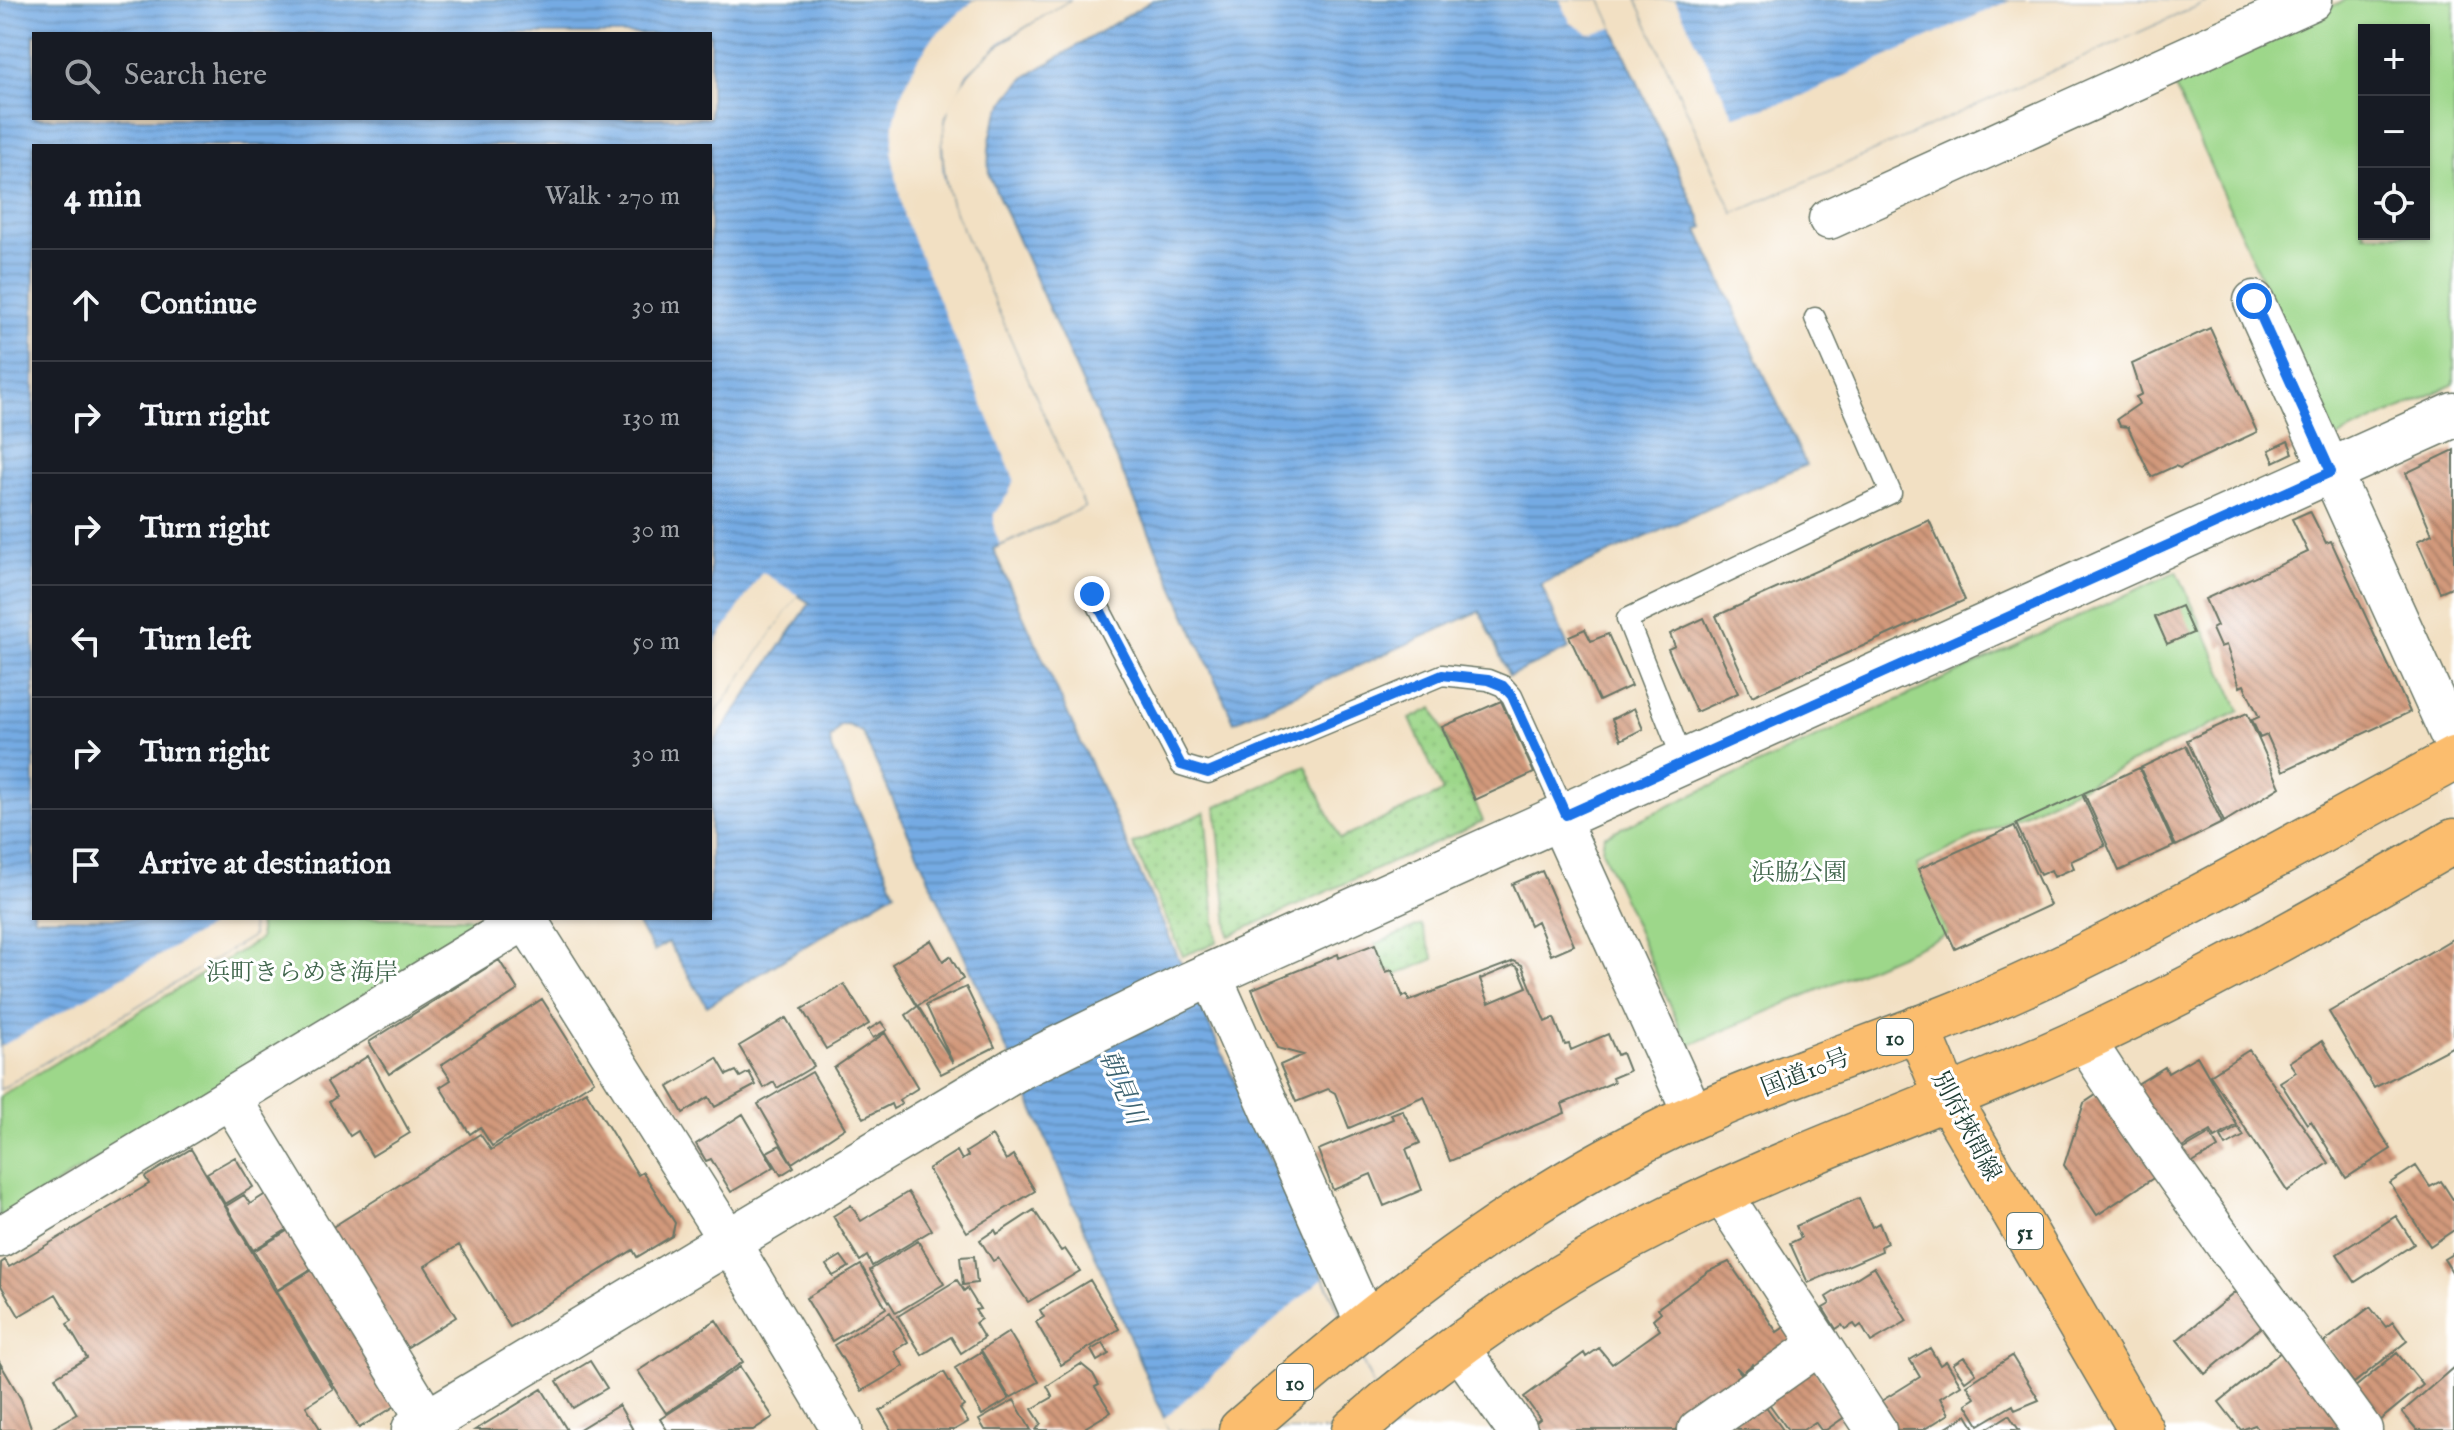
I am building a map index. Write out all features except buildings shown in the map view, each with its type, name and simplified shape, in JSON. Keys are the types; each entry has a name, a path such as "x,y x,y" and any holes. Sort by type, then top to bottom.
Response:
{"main road":[{"name":"国道10号","path":"1241,1430 1358,1329 1496,1227 1630,1148 1694,1116 2037,979 2454,759"},
{"path":"1368,1418 1534,1295 1596,1257 1721,1193 2084,1039 2264,949 2454,841"},
{"name":"別府挾間線","path":"1918,1028 1947,1097 2141,1430"}],"street":[{"path":"1829,219 2312,0"},
{"path":"2254,301 2454,743"},
{"path":"231,1099 425,1427 1016,1069 1200,980 2454,415"},
{"path":"1562,817 1694,1116"},
{"path":"0,1237 524,920"},
{"path":"527,920 729,1241 842,1430"},
{"path":"1200,980 1358,1329"},
{"path":"2084,1039 2222,1245 2298,1339 2362,1430"},
{"path":"1721,1193 1876,1430"},
{"path":"1698,1430 1820,1344"},
{"path":"1459,1348 1517,1430"}],"lane":[{"path":"1684,763 1627,619 1891,493 1815,318"},
{"path":"1092,594 1181,765 1208,773 1442,675 1488,680 1503,686 1512,696 1562,817"}],"green space":[{"path":"2345,0 2454,0 2454,384 2334,439 2171,79"},
{"name":"浜脇公園","path":"2177,571 2240,711 1917,865 1948,934 1688,1046 1602,850 1604,836"},
{"path":"1433,708 1483,821 1229,936 1216,807 1306,766 1340,839 1443,792 1410,719"},
{"path":"1205,812 1217,942 1183,956 1133,844"},
{"name":"浜町きらめき海岸","path":"258,920 492,920 0,1218 0,1096 260,939"},
{"path":"1421,925 1434,959 1394,976 1392,970 1386,972 1375,944"}],"water":[{"name":"朝見川","path":"0,0 1069,0 984,57 965,78 951,102 943,130 943,164 951,204 1084,507 993,549 1393,1430 1169,1430 1026,1092 862,732 848,725 840,726 830,739 831,746 895,892 707,1006 668,942 654,951 635,920 712,920 712,745 810,603 797,595 712,718 712,144 32,144 32,920 250,920 252,936 0,1089"},
{"path":"1153,0 1600,0 1704,227 1698,230 1806,465 1541,584 1569,649 1509,676 1480,611 1234,722 989,175 989,146 995,120 1016,87 1027,76"},
{"path":"1637,0 2210,0 1734,213"}],"pier":[{"path":"974,0 1069,0 1002,41 967,73 945,117 941,146 943,175 951,204 1084,507 1000,545 994,529 994,514 1009,493 1014,479 904,217 892,155 894,123 902,92 916,62 934,36"},
{"path":"1560,0 1600,0 1613,28 1589,34 1571,23"},
{"path":"1637,0 1675,0 1734,116 1795,99 2010,0 2210,0 1734,213"},
{"path":"762,572 798,595 712,718 712,648"},
{"path":"215,920 250,920 252,936 0,1089 0,1047 214,924"},
{"path":"1323,1278 1393,1430 1169,1430 1163,1419"}],"route":[{"path":"1092,594 1181,765 1208,773 1442,675 1488,680 1503,686 1512,696 1566,815 2331,472 2254,301"}]}
